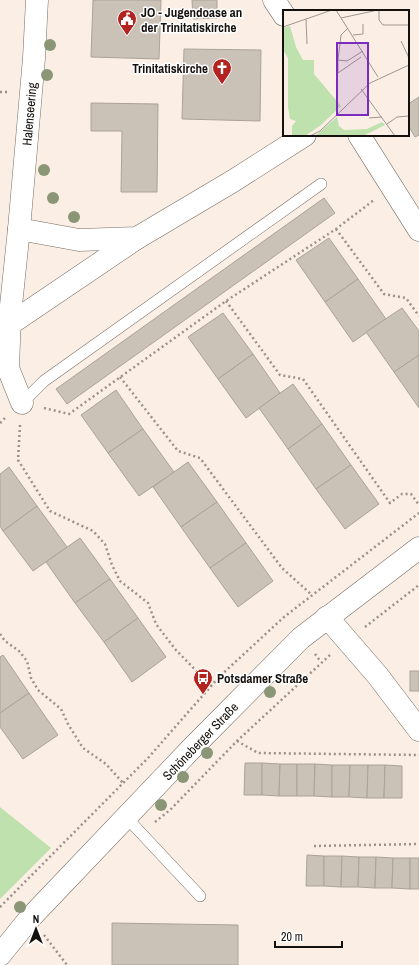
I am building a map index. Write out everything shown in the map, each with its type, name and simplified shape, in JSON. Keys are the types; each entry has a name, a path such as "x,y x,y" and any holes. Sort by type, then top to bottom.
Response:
{"street":[{"name":"Halenseering","path":"22,403 8,368 10,324 34,58 37,0"},
{"path":"274,0 283,14"},
{"path":"10,324 137,238 233,182 303,136"},
{"path":"360,136 419,230"},
{"path":"19,229 80,240 137,238"},
{"name":"Schöneberger Straße","path":"0,955 36,925 126,817 289,650 327,617 419,548"},
{"path":"327,617 347,642 378,676 419,730"},
{"name":"Schöneberger Straße","path":"0,937 36,925"}],"lane":[{"path":"22,403 44,382 321,184"},
{"path":"126,817 200,896"}],"path":[{"path":"211,686 175,649 156,624 148,603 120,581 112,565 105,544 93,531 50,511 18,460 22,403 69,414 226,301 336,229 392,187"},
{"path":"336,229 384,294 406,298 419,316"},
{"path":"226,301 280,375 303,379 390,503 402,494 411,494 419,505"},
{"path":"120,377 178,451 200,458 282,568 312,595"},
{"path":"141,834 170,810 237,741 321,662 390,606 419,585"},
{"path":"0,634 19,651 26,662 31,678 38,690 61,709 68,724 84,748 106,764 123,783"},
{"path":"237,741 258,753 419,755"},
{"path":"314,846 419,844"},
{"path":"36,925 37,938"},
{"path":"36,925 67,965"}],"green space":[{"path":"0,807 51,848 0,899"}],"building":[{"path":"93,0 161,0 159,59 91,57"},
{"path":"192,0 217,0 217,18 193,19"},
{"name":"Trinitatiskirche","path":"184,49 261,50 260,121 182,119"},
{"path":"419,97 419,135 415,137 409,127 409,103"},
{"path":"91,103 158,104 157,192 121,192 122,131 91,131"},
{"path":"324,198 335,213 67,404 56,389"},
{"path":"329,238 358,279 325,302 296,260"},
{"path":"358,279 386,319 353,342 325,302"},
{"path":"402,308 419,331 419,355 394,372 366,332"},
{"path":"223,313 253,354 218,379 188,337"},
{"path":"253,354 280,393 246,418 218,379"},
{"path":"419,355 419,408 394,372"},
{"path":"293,384 322,424 288,449 259,408"},
{"path":"116,390 143,429 108,453 81,415"},
{"path":"322,424 351,465 316,489 288,449"},
{"path":"143,429 174,472 139,496 108,453"},
{"path":"188,462 217,502 181,527 153,487"},
{"path":"351,465 379,504 345,529 316,489"},
{"path":"9,467 37,506 3,531 0,526 0,474"},
{"path":"217,502 246,543 210,568 181,527"},
{"path":"37,506 67,547 33,571 3,531"},
{"path":"80,538 110,579 75,603 46,562"},
{"path":"246,543 273,581 238,607 210,568"},
{"path":"110,579 138,618 104,642 75,603"},
{"path":"138,618 166,657 132,682 104,642"},
{"path":"3,655 29,693 0,713 0,657"},
{"path":"410,671 419,671 419,691 410,691"},
{"path":"29,693 58,735 23,759 0,727 0,713"},
{"path":"245,763 262,763 262,795 244,795"},
{"path":"262,763 280,764 279,796 262,795"},
{"path":"280,764 297,764 297,796 279,796"},
{"path":"297,764 315,764 314,796 297,796"},
{"path":"315,764 332,765 332,797 314,796"},
{"path":"332,765 350,765 349,797 332,797"},
{"path":"350,765 368,765 367,798 349,797"},
{"path":"368,765 385,765 384,798 367,798"},
{"path":"385,765 402,766 402,798 384,798"},
{"path":"307,855 324,856 324,886 306,886"},
{"path":"324,856 342,856 341,887 324,886"},
{"path":"342,856 359,857 358,887 341,887"},
{"path":"359,857 376,857 375,888 358,887"},
{"path":"376,857 393,858 392,888 375,888"},
{"path":"393,858 410,858 410,889 392,888"},
{"path":"410,858 419,858 419,889 410,889"},
{"path":"112,923 238,925 238,965 112,965"}],"place":[{"name":"JO - Jugendoase an der Trinitatiskirche","path":"127,36"},
{"name":"Trinitatiskirche","path":"222,85"},
{"name":"Potsdamer Straße","path":"203,695"}]}
